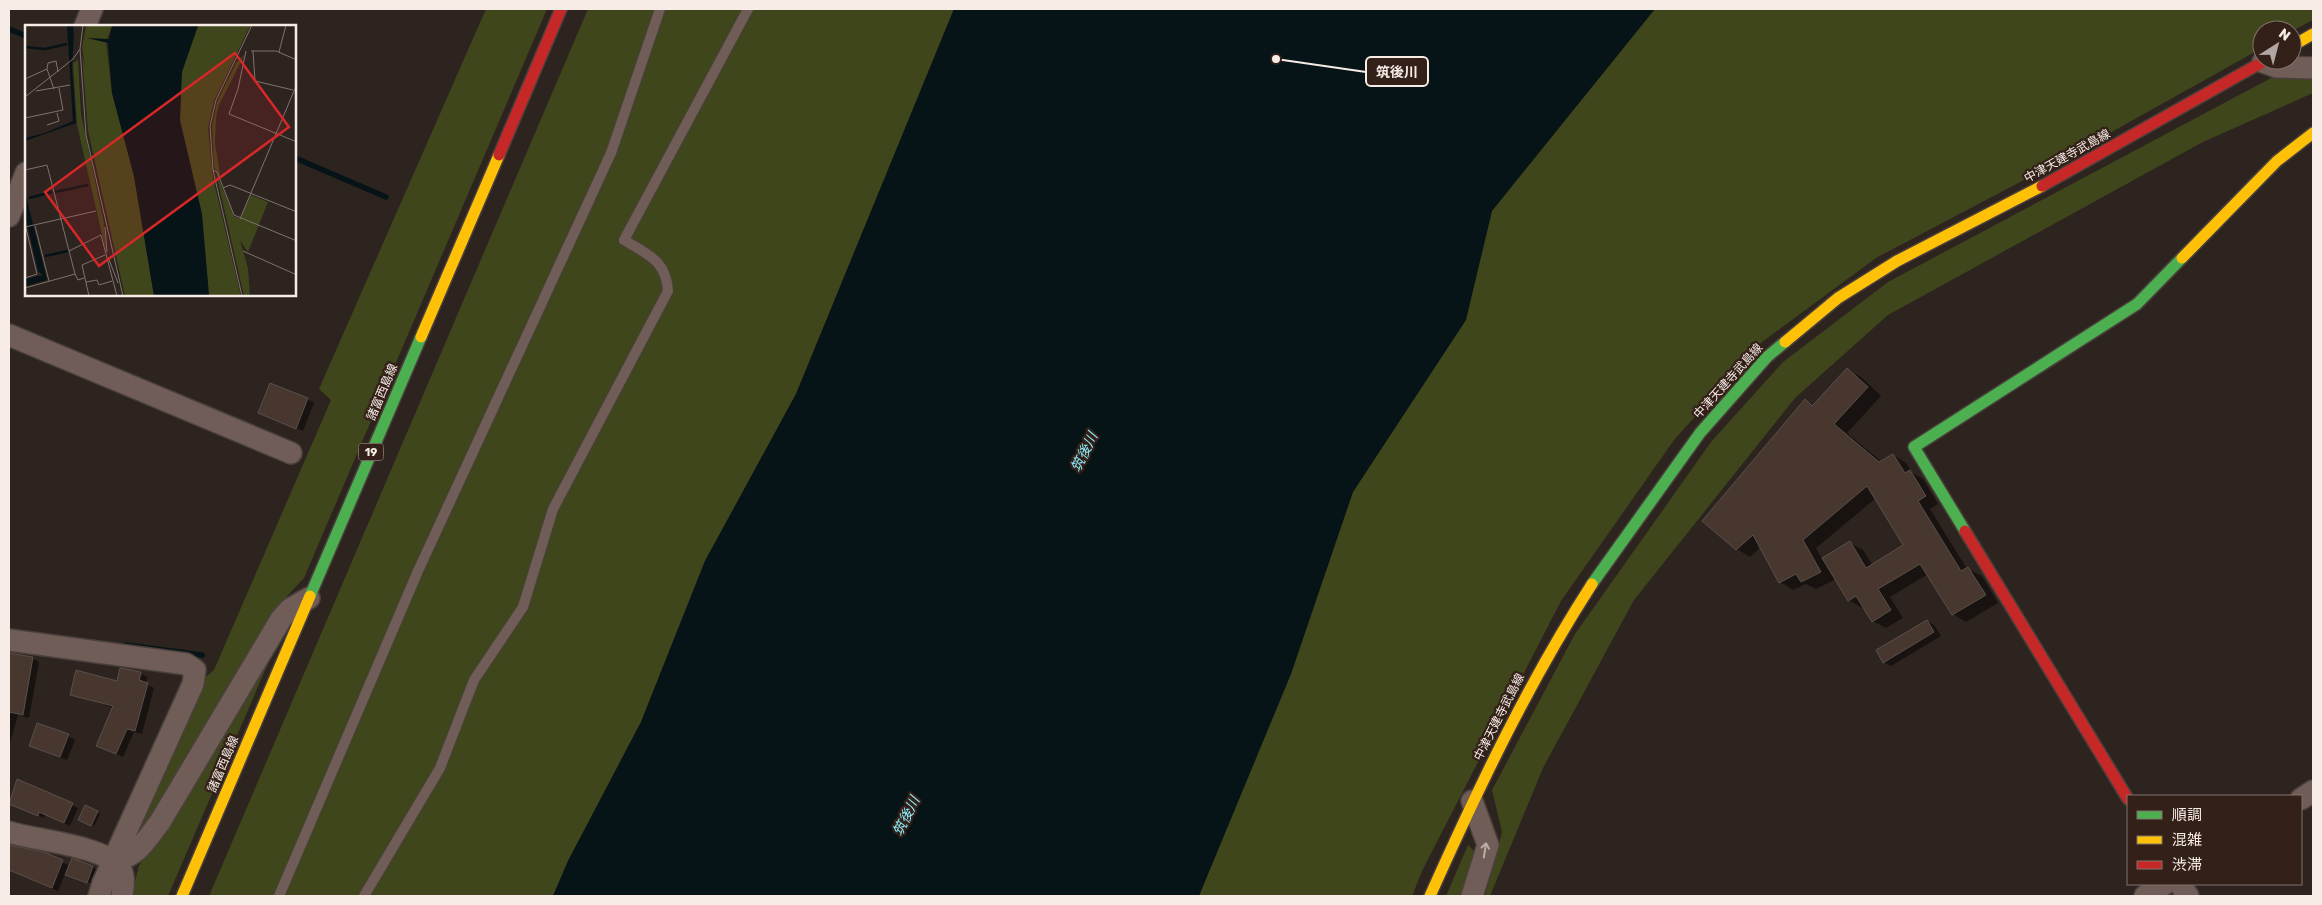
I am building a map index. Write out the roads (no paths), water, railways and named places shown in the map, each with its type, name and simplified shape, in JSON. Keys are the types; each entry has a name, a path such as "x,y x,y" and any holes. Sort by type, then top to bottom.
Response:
{"main road":[{"name":"諸富西島線","path":"182,896 561,9"},
{"path":"2302,40 2313,34"},
{"name":"中津天建寺武島線","path":"1430,896 1472,801 1553,644 1606,561 1700,433 1767,357 1838,298 1897,260 2066,174 2252,68"},
{"path":"2127,797 1914,447 2137,304 2277,161 2313,133"}],"street":[{"path":"85,25 92,9"},
{"path":"9,216 25,176"},
{"path":"9,335 291,453"},
{"path":"113,861 126,859 136,852 160,822 281,619 290,609 309,598"},
{"path":"9,640 186,664 195,670 193,684 103,883 100,896"},
{"path":"2302,798 2313,791"},
{"path":"1472,801 1488,844 1472,896"},
{"path":"9,832 60,841 113,861 121,869 124,883 122,896"},
{"path":"2144,896 2163,885"},
{"path":"2181,885 2188,896"}],"lane":[{"path":"279,896 418,571 611,153 660,9"},
{"path":"364,896 440,768 474,680 524,607 553,509 668,291 667,277 659,262 624,240 748,9"}],"water":[{"path":"954,9 1655,9 1492,211 1466,320 1353,492 1291,674 1199,896 553,896 568,861 641,722 705,561 796,394"}],"waterway":[{"path":"9,29 25,36"},
{"path":"296,158 386,197"},
{"path":"125,645 202,655"}],"place":[{"name":"筑後川","path":"1276,59"}]}
